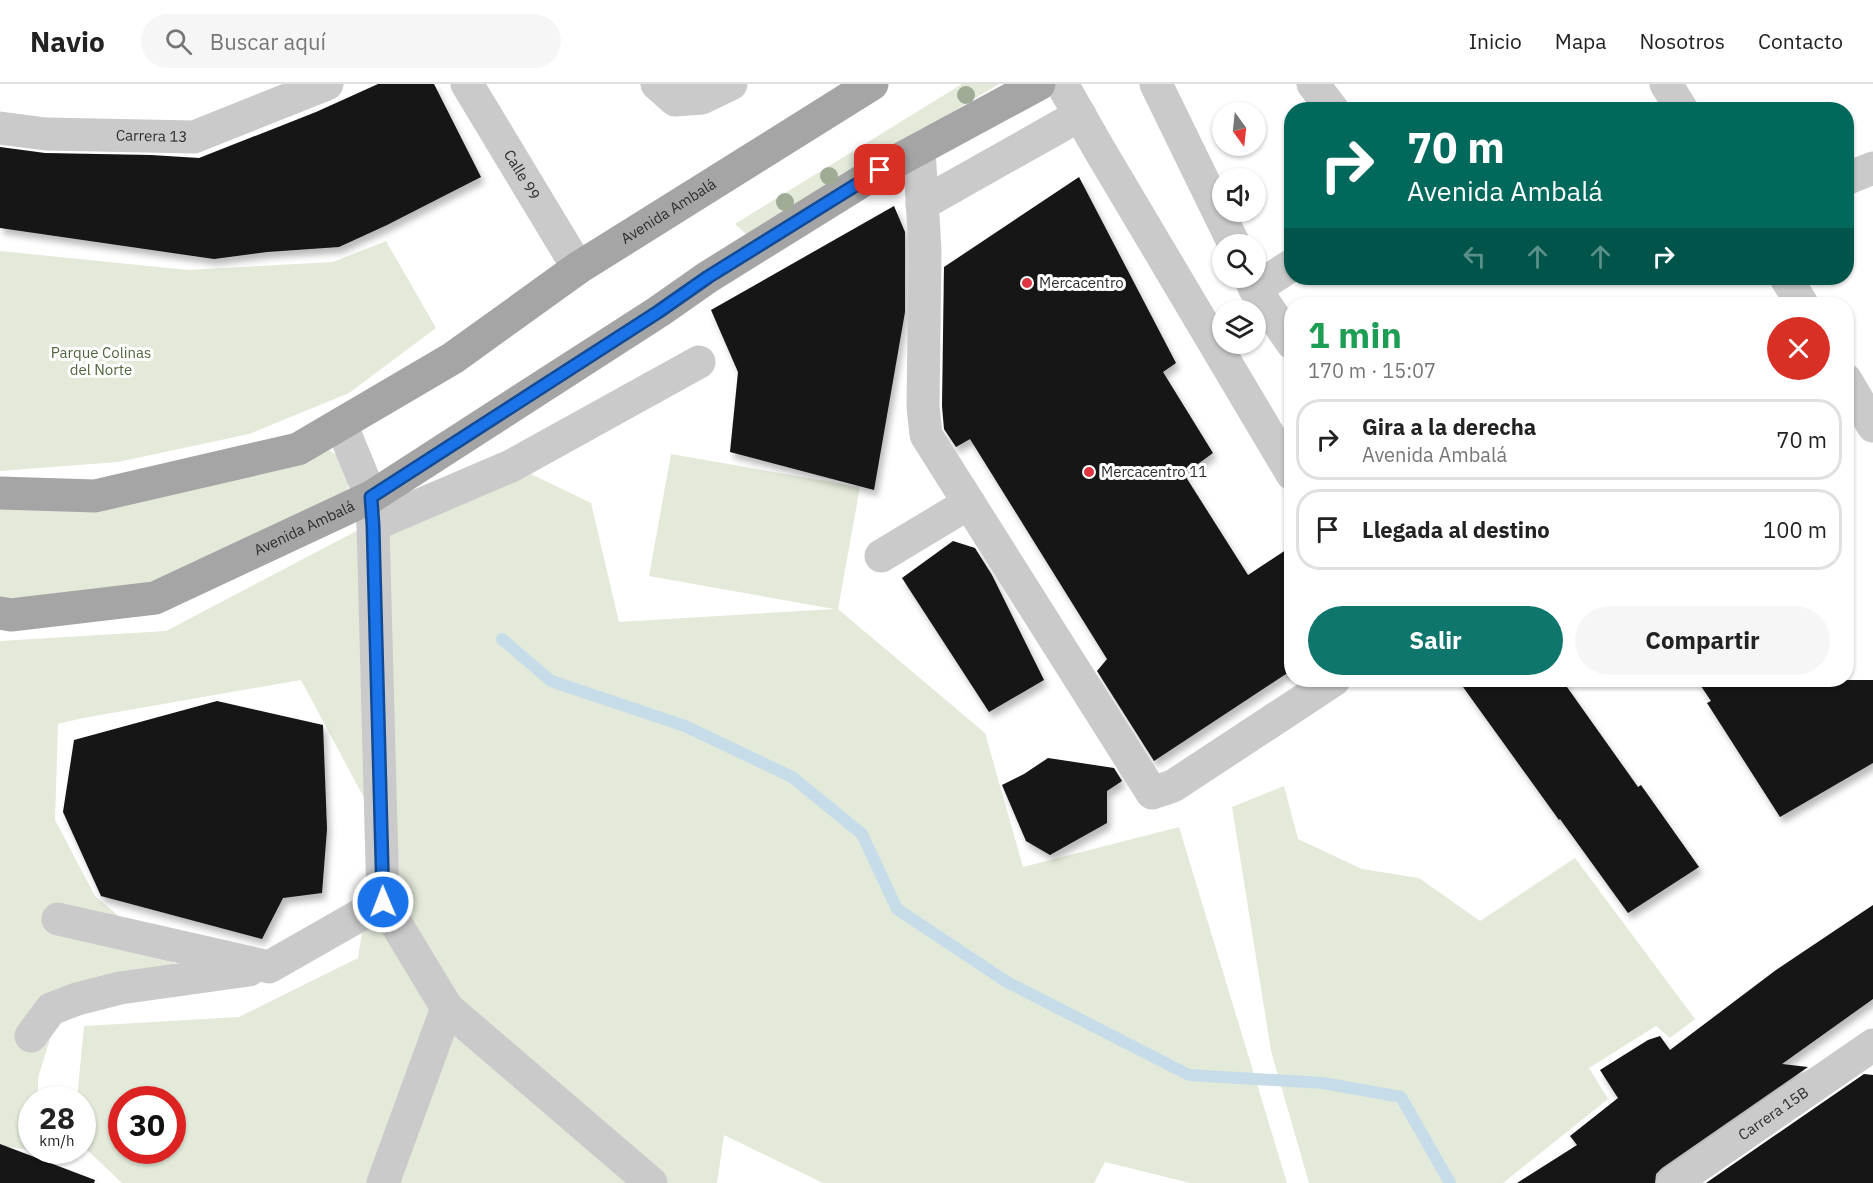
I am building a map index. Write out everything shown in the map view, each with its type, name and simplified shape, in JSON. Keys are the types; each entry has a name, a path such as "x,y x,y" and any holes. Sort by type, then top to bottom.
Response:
{"main road":[{"name":"Avenida Ambalá","path":"0,493 95,496 298,448 453,358 578,268 872,84"},
{"name":"Avenida Ambalá","path":"0,613 11,615 155,598 372,511 708,277 870,176 1039,84"}],"street":[{"name":"Carrera 13","path":"0,128 46,134 194,137 327,84"},
{"name":"Calle 99","path":"467,84 578,268"},
{"path":"657,84 675,100 702,98 731,84"},
{"path":"1062,84 1284,461"},
{"path":"1156,84 1229,234"},
{"path":"1313,84 1327,102"},
{"path":"1666,84 1677,102"},
{"path":"922,204 1080,115"},
{"path":"918,149 925,250 923,407 926,435 1152,793 1173,786 1323,687"},
{"path":"1854,176 1873,168"},
{"path":"1266,277 1284,269"},
{"path":"1255,288 1284,331"},
{"path":"372,511 511,466 699,362"},
{"path":"1854,394 1873,426"},
{"path":"341,424 372,511 383,902 447,1008 651,1183"},
{"path":"882,556 969,503"},
{"path":"31,1036 51,1009 77,999 120,988 268,967 383,902"},
{"path":"58,919 268,967"},
{"path":"382,1183 447,1008"},
{"name":"Carrera 15B","path":"1673,1183 1873,1045"}],"green space":[{"path":"962,84 999,84 747,235 735,224"},
{"name":"Parque Colinas del Norte","path":"386,241 436,328 349,393 249,434 118,462 0,471 0,251 188,270 333,262"},
{"path":"325,448 339,456 348,476 348,490 148,585 10,599 0,598 0,505"},
{"path":"671,454 860,487 838,609 985,733 1023,867 1179,827 1287,1183 1190,1183 1105,1162 1094,1183 823,1183 724,1135 717,1183 122,1183 96,1158 96,1086 78,1086 84,1026 239,1017 358,958 378,824 301,680 58,724 55,820 95,896 200,985 57,1016 38,1078 38,1086 18,1086 18,1148 0,1146 0,641 166,631 429,493 531,474 591,503 619,622 834,609 649,576"},
{"path":"1284,786 1298,839 1362,869 1419,878 1480,921 1575,858 1695,1019 1670,1038 1656,1026 1589,1068 1608,1099 1503,1183 1309,1183 1271,1051 1232,807"}],"building":[{"path":"378,84 434,84 481,177 339,247 267,252 214,259 0,228 0,147 45,153 199,158 316,112"},
{"name":"Mercacentro 11","path":"1079,177 1176,363 1163,372 1213,453 1184,474 1248,575 1284,551 1284,675 1154,761 1097,671 1107,659 970,439 956,447 944,429 942,406 944,267"},
{"path":"894,206 905,232 905,312 874,490 730,452 738,372 711,310"},
{"path":"953,541 975,548 992,575 1044,680 989,712 902,578"},
{"path":"1854,680 1873,680 1873,763 1780,817 1707,703 1711,701 1702,687 1854,687"},
{"path":"1463,687 1567,687 1638,787 1641,785 1699,867 1628,913"},
{"path":"217,701 323,725 327,829 322,893 283,898 262,939 101,896 63,812 74,740"},
{"path":"1048,758 1114,768 1122,781 1107,791 1107,823 1050,855 1026,841 1002,785"},
{"path":"1873,905 1873,999 1782,1064 1808,1067 1662,1168 1656,1174 1655,1183 1517,1183 1577,1145 1570,1136 1618,1098 1600,1070 1648,1040 1660,1036 1670,1050 1776,970"},
{"path":"1864,1074 1873,1075 1873,1183 1706,1183"},
{"path":"0,1144 18,1151 18,1164 53,1164 95,1180 94,1183 0,1183"}],"waterway":[{"path":"502,639 551,681 685,726 792,777 862,834 897,909 1007,982 1189,1075 1323,1083 1401,1097 1450,1183"}],"place":[{"name":"Mercacentro","path":"1027,283"},
{"name":"Mercacentro 11","path":"1089,472"}],"route":[{"path":"383,902 371,497 658,312 708,277 880,170"}]}
